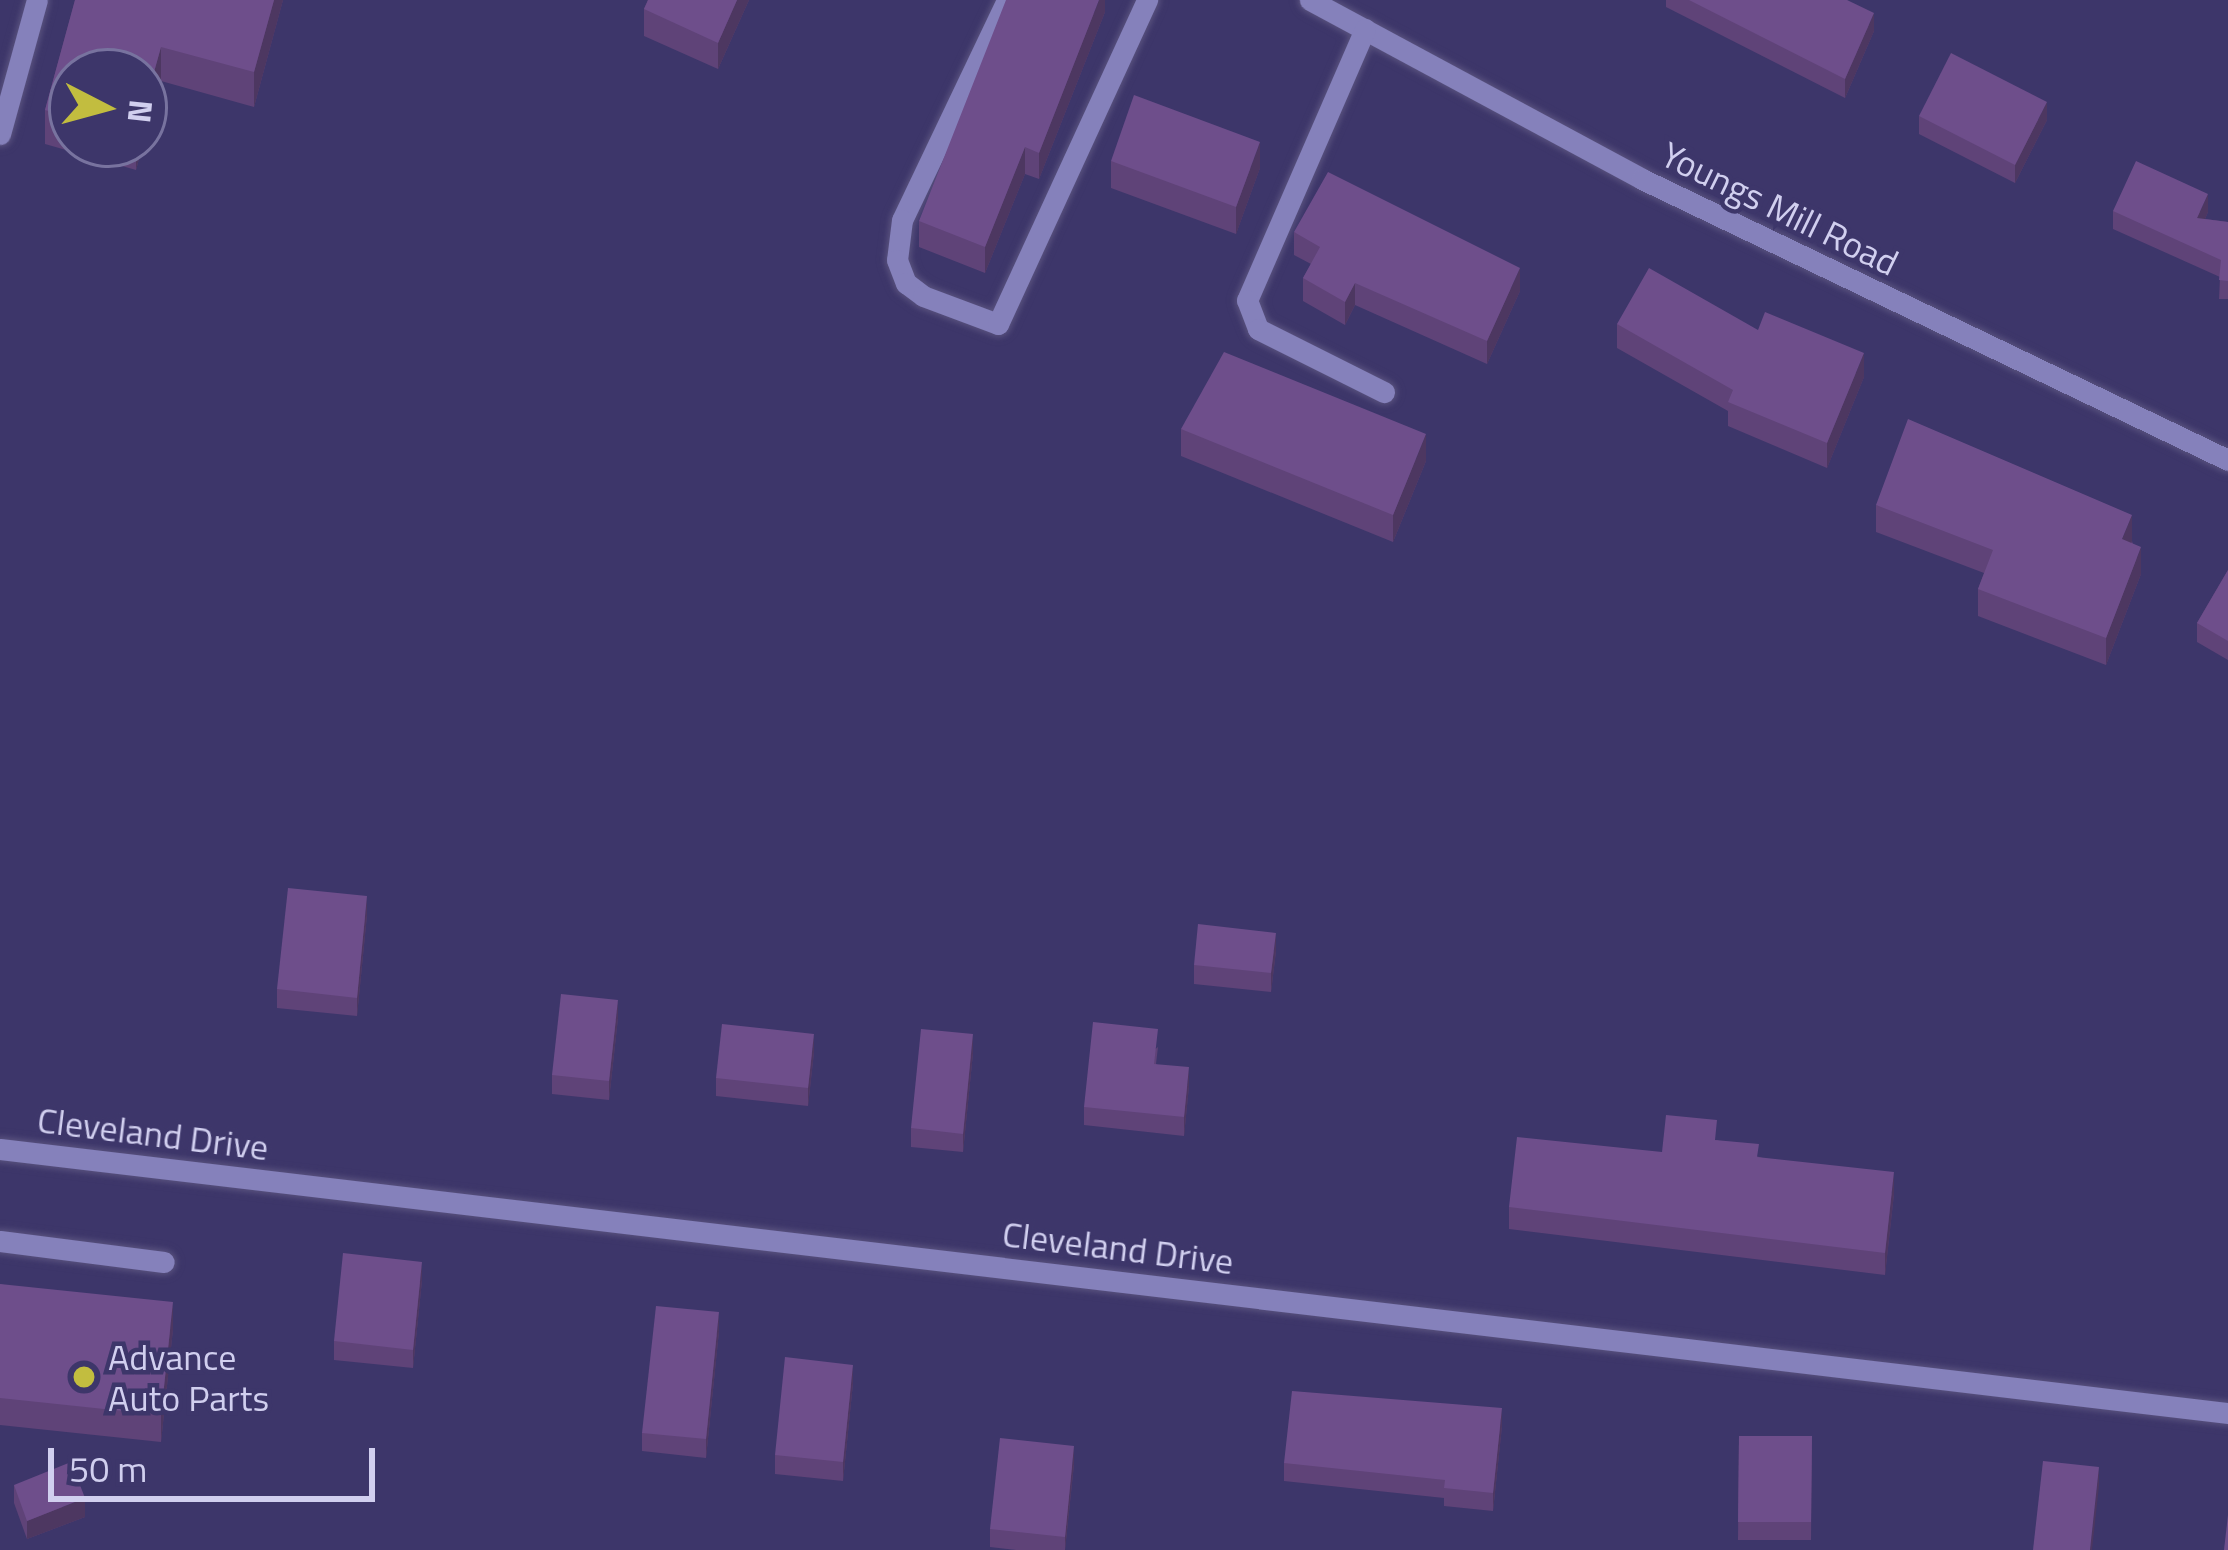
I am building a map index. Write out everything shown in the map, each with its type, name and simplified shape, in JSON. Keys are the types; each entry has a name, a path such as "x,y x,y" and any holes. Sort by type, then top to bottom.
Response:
{"street":[{"path":"0,134 37,0"},
{"path":"1007,0 902,220 897,260 906,283 923,296 998,324 1147,0"},
{"name":"Youngs Mill Road","path":"1310,0 1642,179 2228,460"},
{"path":"1365,29 1247,300 1258,329 1384,392"},
{"name":"Cleveland Drive","path":"0,1148 2228,1412"},
{"path":"0,1241 164,1262"}],"building":[{"path":"75,0 274,0 254,72 161,47 62,48"},
{"path":"648,0 737,0 718,43 644,9"},
{"path":"1006,0 1099,0 1039,153 1025,147 985,247 919,221"},
{"path":"1689,0 1847,0 1874,13 1845,79"},
{"path":"1951,53 2047,102 2015,165 1919,116"},
{"path":"1134,95 1260,142 1236,207 1111,161"},
{"path":"2136,161 2208,194 2197,218 2228,222 2228,281 2219,280 2221,260 2113,211"},
{"path":"1328,172 1520,268 1487,341 1355,283 1345,302 1303,278 1320,247 1294,232"},
{"path":"1649,268 1758,330 1765,312 1864,353 1827,443 1728,402 1733,390 1617,324"},
{"path":"1224,352 1426,434 1393,515 1181,429"},
{"path":"1908,419 2132,515 2122,539 2141,547 2106,638 1978,589 1993,550 1876,505"},
{"path":"2228,570 2228,641 2197,623"},
{"path":"288,888 367,896 357,998 277,989"},
{"path":"1198,924 1276,933 1271,973 1194,965"},
{"path":"561,994 618,1000 609,1081 552,1075"},
{"path":"1093,1022 1158,1029 1154,1064 1189,1067 1184,1117 1084,1107"},
{"path":"722,1024 814,1034 808,1088 716,1078"},
{"path":"921,1029 973,1034 963,1134 911,1128"},
{"path":"1666,1115 1717,1120 1715,1140 1759,1144 1757,1157 1894,1172 1885,1253 1509,1207 1517,1137 1662,1152"},
{"path":"343,1253 422,1262 413,1350 334,1341"},
{"name":"Advance Auto Parts","path":"0,1284 173,1302 161,1415 0,1398"},
{"path":"656,1306 719,1312 706,1439 642,1433"},
{"path":"785,1357 853,1365 843,1462 775,1455"},
{"path":"1292,1391 1502,1408 1493,1493 1444,1488 1445,1480 1284,1463"},
{"path":"1739,1436 1812,1436 1811,1522 1738,1522"},
{"path":"1000,1438 1074,1446 1065,1537 990,1529"},
{"path":"2043,1461 2099,1467 2090,1550 2033,1550"},
{"path":"71,1462 85,1498 27,1521 14,1485"}],"place":[{"name":"Advance Auto Parts","path":"84,1377"}]}
